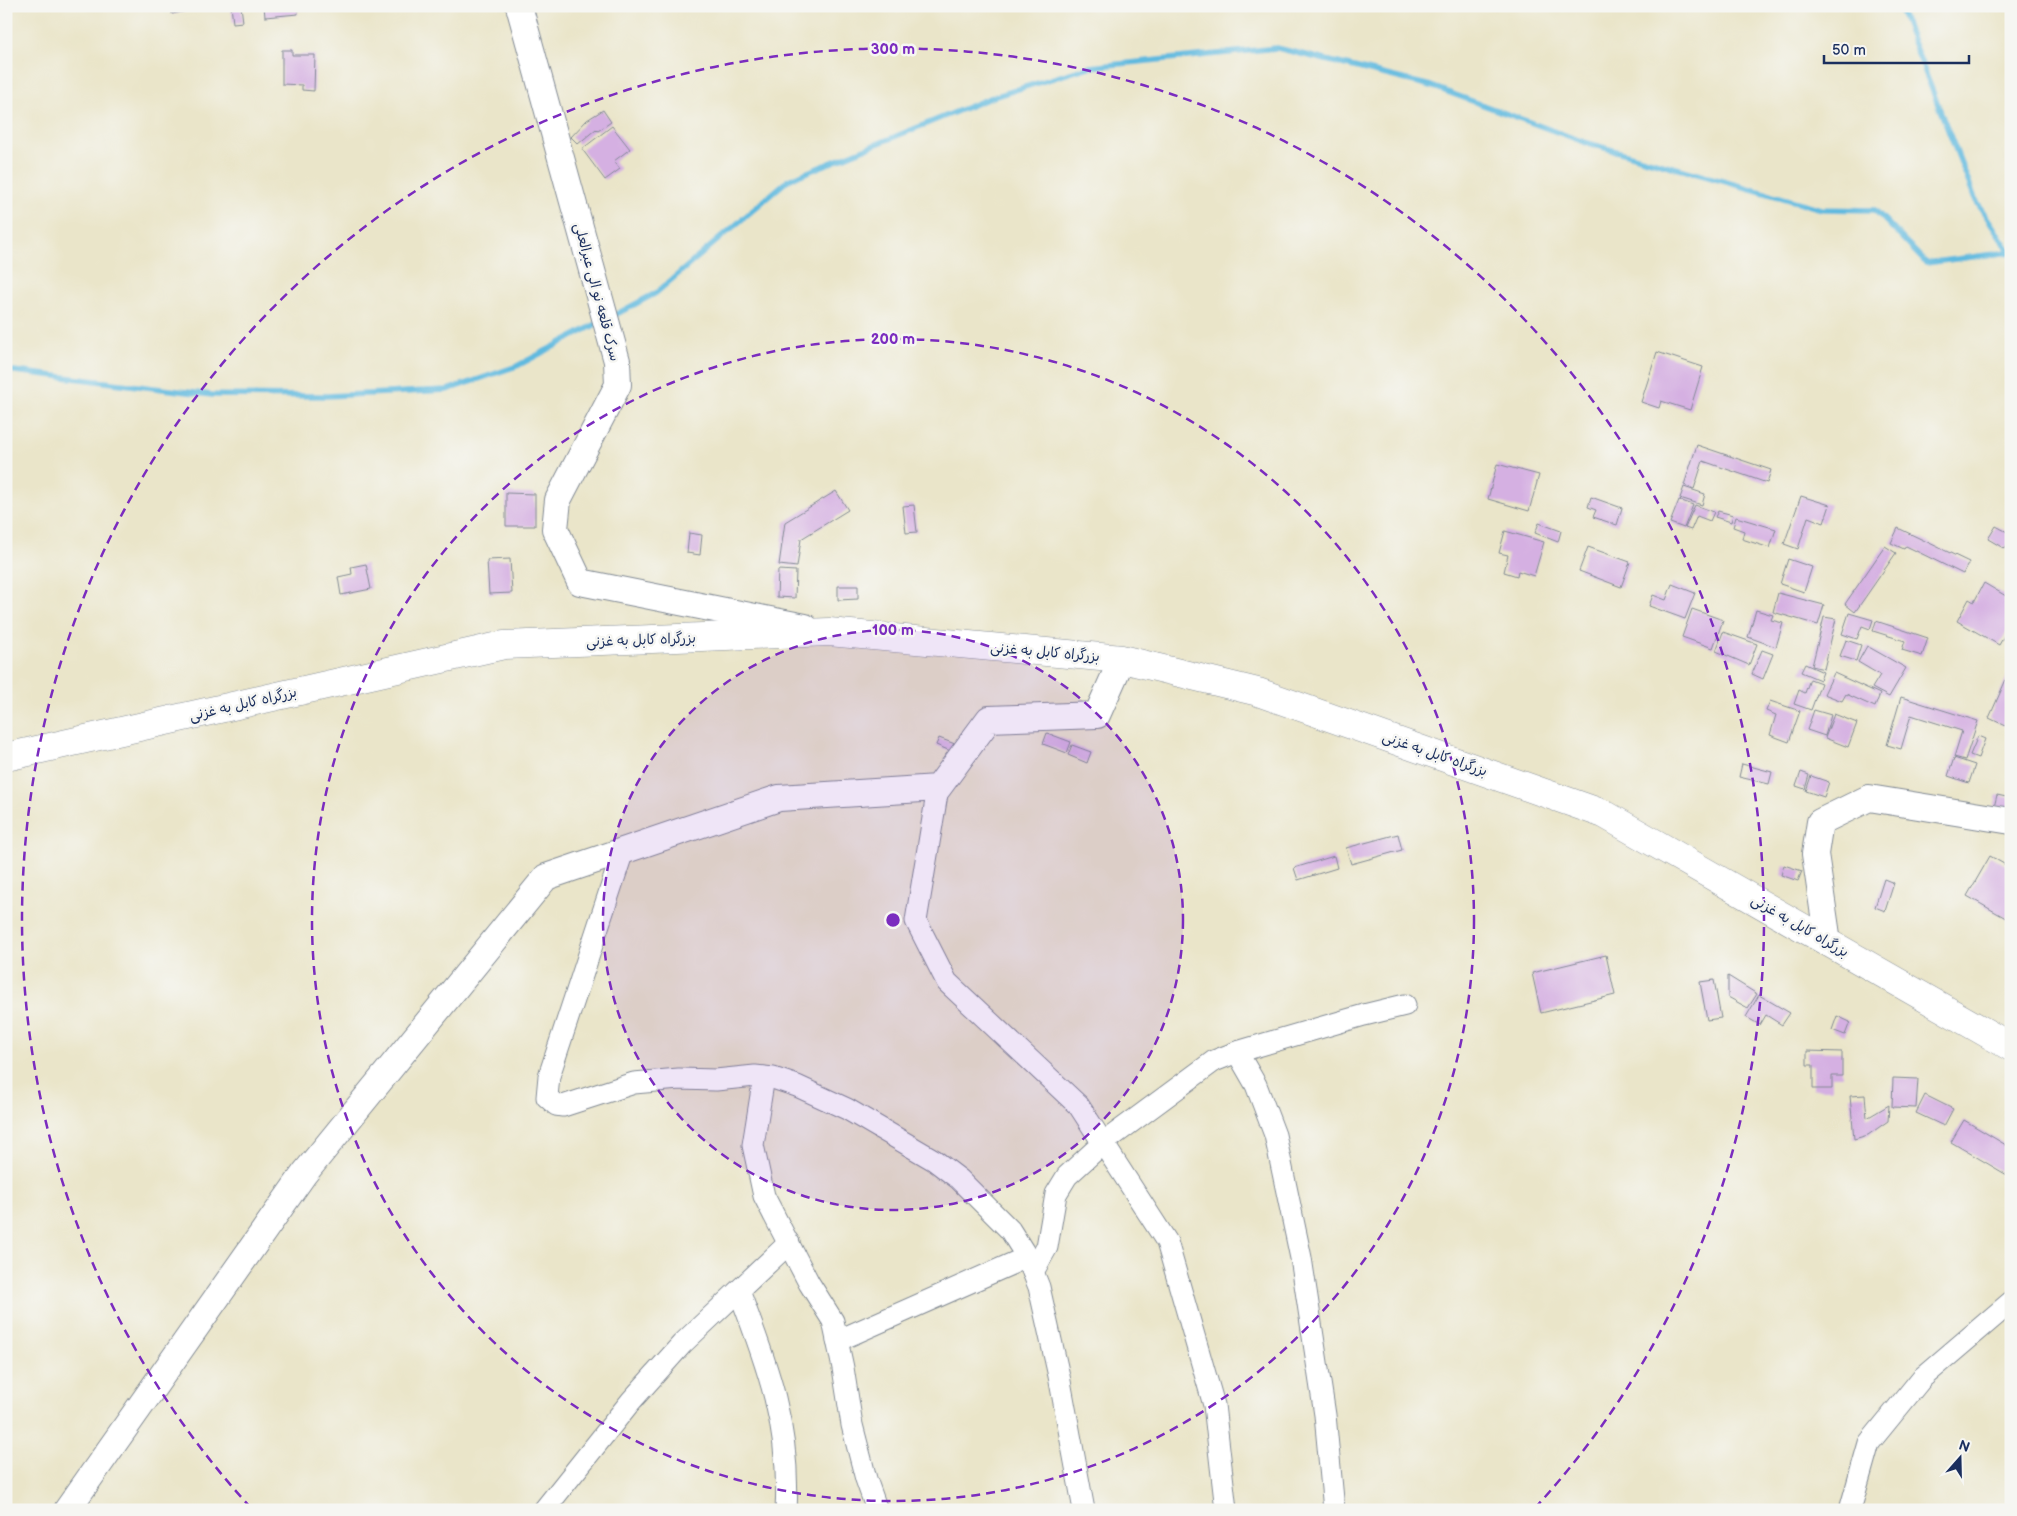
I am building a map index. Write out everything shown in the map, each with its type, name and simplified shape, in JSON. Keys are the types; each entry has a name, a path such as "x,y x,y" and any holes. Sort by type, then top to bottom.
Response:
{"highway":[{"name":"بزرگراه کابل به غزنی","path":"6,758 504,645 828,632 1122,659 1258,692 1604,814 2011,1047"}],"street":[{"name":"سرک قلعه نو الی عبرالعلی","path":"518,6 617,361 618,385 558,500 554,529 580,582 828,632"},
{"path":"1122,659 1097,715 989,719 938,788 916,921 947,982 1079,1106 1167,1242 1214,1405 1226,1510"},
{"path":"67,1510 304,1174 546,877 779,798 938,788"},
{"path":"1828,942 1815,854 1820,822 1868,798 2011,821"},
{"path":"623,851 550,1076 547,1097 556,1106 563,1106 634,1083 679,1079 772,1078 797,1086 847,1109 934,1160 959,1179 1010,1230 1030,1264 1039,1287 1084,1510"},
{"path":"837,1341 1030,1264 1047,1247 1056,1194 1067,1176 1103,1143 1214,1061 1237,1052 1364,1014 1404,1005"},
{"path":"1237,1052 1256,1084 1277,1145 1301,1258 1325,1415 1334,1510"},
{"path":"764,1077 752,1145 764,1196 809,1282 833,1321 852,1425 866,1479 877,1510"},
{"path":"544,1510 631,1401 682,1344 789,1243"},
{"path":"739,1290 762,1351 779,1408 787,1460 786,1510"},
{"path":"1850,1510 1869,1443 1922,1378 2011,1302"}],"building":[{"path":"170,6 206,6 206,7 172,14"},
{"path":"231,6 241,6 243,22 233,23"},
{"path":"264,6 297,6 298,14 265,17"},
{"path":"282,50 292,50 292,55 315,55 314,91 302,90 302,85 282,84"},
{"path":"603,110 611,122 598,131 596,129 578,144 571,137 587,120"},
{"path":"612,126 630,149 614,161 620,169 605,180 582,149"},
{"path":"1657,352 1703,367 1690,410 1661,401 1659,408 1641,402"},
{"path":"1697,445 1771,470 1767,483 1703,461 1694,489 1684,485"},
{"path":"1497,464 1539,475 1529,511 1488,499"},
{"path":"1684,487 1705,494 1702,505 1680,498"},
{"path":"836,491 848,510 801,539 797,567 779,565 785,522"},
{"path":"506,493 535,494 535,526 506,526"},
{"path":"1801,496 1830,505 1824,523 1808,517 1798,549 1784,544"},
{"path":"1591,497 1622,508 1617,525 1593,517 1596,510 1588,507"},
{"path":"1679,500 1693,505 1684,528 1670,523"},
{"path":"914,505 917,532 906,533 903,506"},
{"path":"1695,505 1714,512 1710,521 1697,516 1691,530 1685,528"},
{"path":"1718,511 1733,515 1731,522 1715,517"},
{"path":"1736,517 1776,529 1770,548 1742,539 1744,531 1733,527"},
{"path":"1539,523 1561,531 1558,542 1535,533"},
{"path":"1996,526 2011,534 2011,548 2007,546 2005,549 1988,539"},
{"path":"1898,528 1969,562 1963,574 1906,546 1904,549 1891,543"},
{"path":"1505,531 1544,542 1534,576 1518,571 1517,576 1504,572 1508,555 1499,553"},
{"path":"689,533 702,535 700,555 687,553"},
{"path":"1885,546 1896,553 1855,612 1845,604"},
{"path":"1588,547 1630,562 1621,587 1579,571"},
{"path":"510,559 512,593 489,594 487,560"},
{"path":"1788,559 1812,567 1804,592 1780,584"},
{"path":"366,564 371,589 341,595 338,577 352,574 351,567"},
{"path":"778,570 796,571 795,598 777,597"},
{"path":"1984,583 2011,599 2011,624 1999,645 1957,621 1969,599 1974,602"},
{"path":"1672,584 1695,593 1685,619 1649,606 1653,595 1666,600"},
{"path":"838,586 858,586 858,599 838,600"},
{"path":"1778,593 1824,605 1818,625 1773,612"},
{"path":"1692,609 1723,620 1713,648 1682,637"},
{"path":"1756,610 1773,615 1771,620 1783,623 1776,647 1748,637"},
{"path":"1849,613 1873,620 1870,629 1862,626 1857,639 1842,634"},
{"path":"1824,617 1836,619 1824,669 1812,666"},
{"path":"1876,621 1928,638 1922,656 1902,650 1905,641 1873,631"},
{"path":"1723,632 1757,644 1749,665 1716,651"},
{"path":"1846,640 1861,645 1856,661 1840,656"},
{"path":"1867,646 1906,668 1889,697 1872,688 1880,675 1858,662"},
{"path":"1762,650 1773,654 1763,679 1752,674"},
{"path":"1805,664 1823,672 1820,680 1801,672"},
{"path":"2011,668 2011,714 2006,726 1989,718"},
{"path":"1834,673 1880,694 1875,707 1846,694 1842,701 1824,694"},
{"path":"1810,679 1821,683 1811,710 1794,704 1799,690 1805,693"},
{"path":"1901,697 1978,721 1965,760 1954,757 1962,731 1911,715 1901,749 1887,745"},
{"path":"1770,701 1800,711 1789,742 1770,735 1776,715 1766,711"},
{"path":"1814,710 1831,715 1825,736 1807,730"},
{"path":"1834,714 1857,723 1848,747 1825,738"},
{"path":"1047,733 1071,742 1067,753 1043,744"},
{"path":"1978,736 1985,739 1978,758 1970,755"},
{"path":"939,738 955,744 953,752 936,745"},
{"path":"1072,745 1091,752 1087,763 1068,755"},
{"path":"1954,758 1975,765 1969,783 1948,776"},
{"path":"1742,764 1772,772 1769,784 1739,777"},
{"path":"1801,772 1809,775 1805,789 1796,786"},
{"path":"1811,776 1829,782 1824,797 1806,791"},
{"path":"1997,795 2011,798 2011,816 1993,811"},
{"path":"1398,834 1402,850 1351,864 1346,848"},
{"path":"1334,856 1337,868 1298,880 1294,868"},
{"path":"1990,856 2011,868 2011,921 1967,896"},
{"path":"1784,865 1802,871 1798,881 1781,875"},
{"path":"1884,879 1894,883 1885,911 1875,907"},
{"path":"1606,955 1615,995 1541,1013 1532,973"},
{"path":"1728,976 1757,994 1748,1008 1728,997"},
{"path":"1714,980 1721,1018 1707,1020 1700,982"},
{"path":"1759,995 1790,1013 1782,1025 1766,1015 1760,1025 1746,1017"},
{"path":"1837,1016 1850,1022 1845,1035 1832,1030"},
{"path":"1807,1051 1842,1052 1842,1076 1832,1076 1832,1089 1813,1089 1813,1065 1807,1065"},
{"path":"1893,1078 1918,1079 1916,1108 1892,1107"},
{"path":"1865,1095 1867,1118 1889,1105 1888,1121 1868,1135 1854,1139 1850,1096"},
{"path":"1925,1095 1953,1109 1944,1126 1916,1113"},
{"path":"1964,1120 2011,1148 2011,1172 2007,1175 1951,1142"}],"waterway":[{"path":"1899,6 1976,201 2011,253"},
{"path":"611,317 656,293 788,180 990,98 1089,67 1277,48 1431,86 1584,142 1822,209 1875,210 1926,263 2010,252"},
{"path":"6,370 212,395 326,396 447,390 517,366 600,322"}]}
